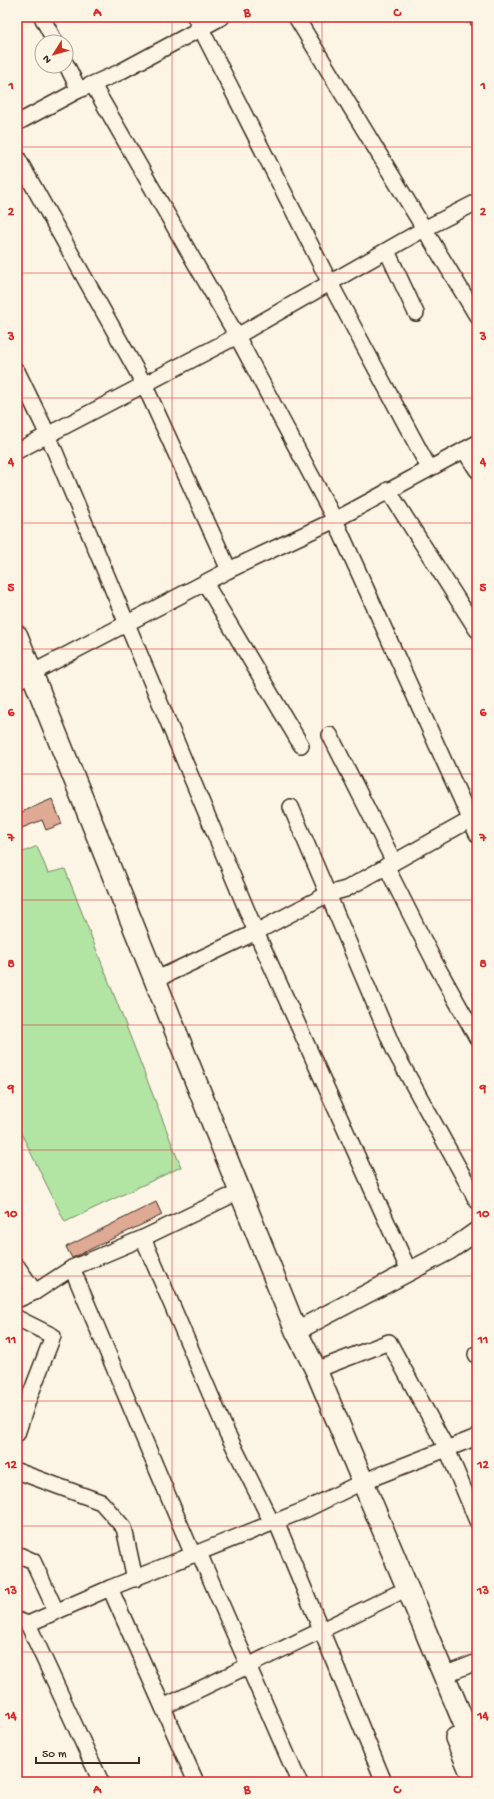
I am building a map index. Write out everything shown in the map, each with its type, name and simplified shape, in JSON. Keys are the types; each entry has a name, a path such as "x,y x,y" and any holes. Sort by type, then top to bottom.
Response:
{"main road":[{"path":"17,636 22,674 100,866 228,1197 282,1330 444,1675 477,1754"},
{"path":"22,674 155,980 296,1331 316,1370 396,1594 473,1782"}],"street":[{"path":"42,17 51,34"},
{"path":"17,122 86,88 198,23 222,17"},
{"path":"296,17 477,316"},
{"path":"198,23 330,283 429,468"},
{"path":"74,74 86,88 237,336 335,520 474,818 477,834"},
{"path":"17,157 144,384 229,570"},
{"path":"17,451 237,336 424,229 477,202"},
{"path":"387,251 416,314"},
{"path":"17,371 48,435 128,624 136,649 256,932 409,1271"},
{"path":"22,674 128,624 229,570 335,520 470,446 477,470"},
{"path":"388,490 477,630"},
{"path":"205,583 301,745"},
{"path":"330,735 434,960 477,1038"},
{"path":"291,807 395,1052 477,1201"},
{"path":"155,980 256,932 328,894 346,889 474,818"},
{"path":"17,1300 34,1292 72,1268 143,1238 228,1197"},
{"path":"296,1331 450,1250 477,1231"},
{"path":"143,1238 227,1433 274,1522 384,1782"},
{"path":"17,1266 34,1292"},
{"path":"72,1268 196,1554 248,1665 299,1782"},
{"path":"17,1318 53,1336 23,1396 17,1434"},
{"path":"316,1370 389,1342 447,1449 477,1522"},
{"path":"101,1782 22,1622 56,1611 274,1522 356,1485 477,1437"},
{"path":"17,1470 101,1502 124,1528 135,1578"},
{"path":"17,1554 33,1560 56,1611"},
{"path":"110,1588 196,1782"},
{"path":"163,1707 396,1594"},
{"path":"444,1675 477,1662"}],"green space":[{"path":"37,846 48,873 65,869 181,1167 65,1222 17,1125 17,855"}],"building":[{"path":"52,799 62,824 46,830 42,820 17,830 17,814"},
{"path":"156,1202 162,1215 72,1258 66,1247"}]}
